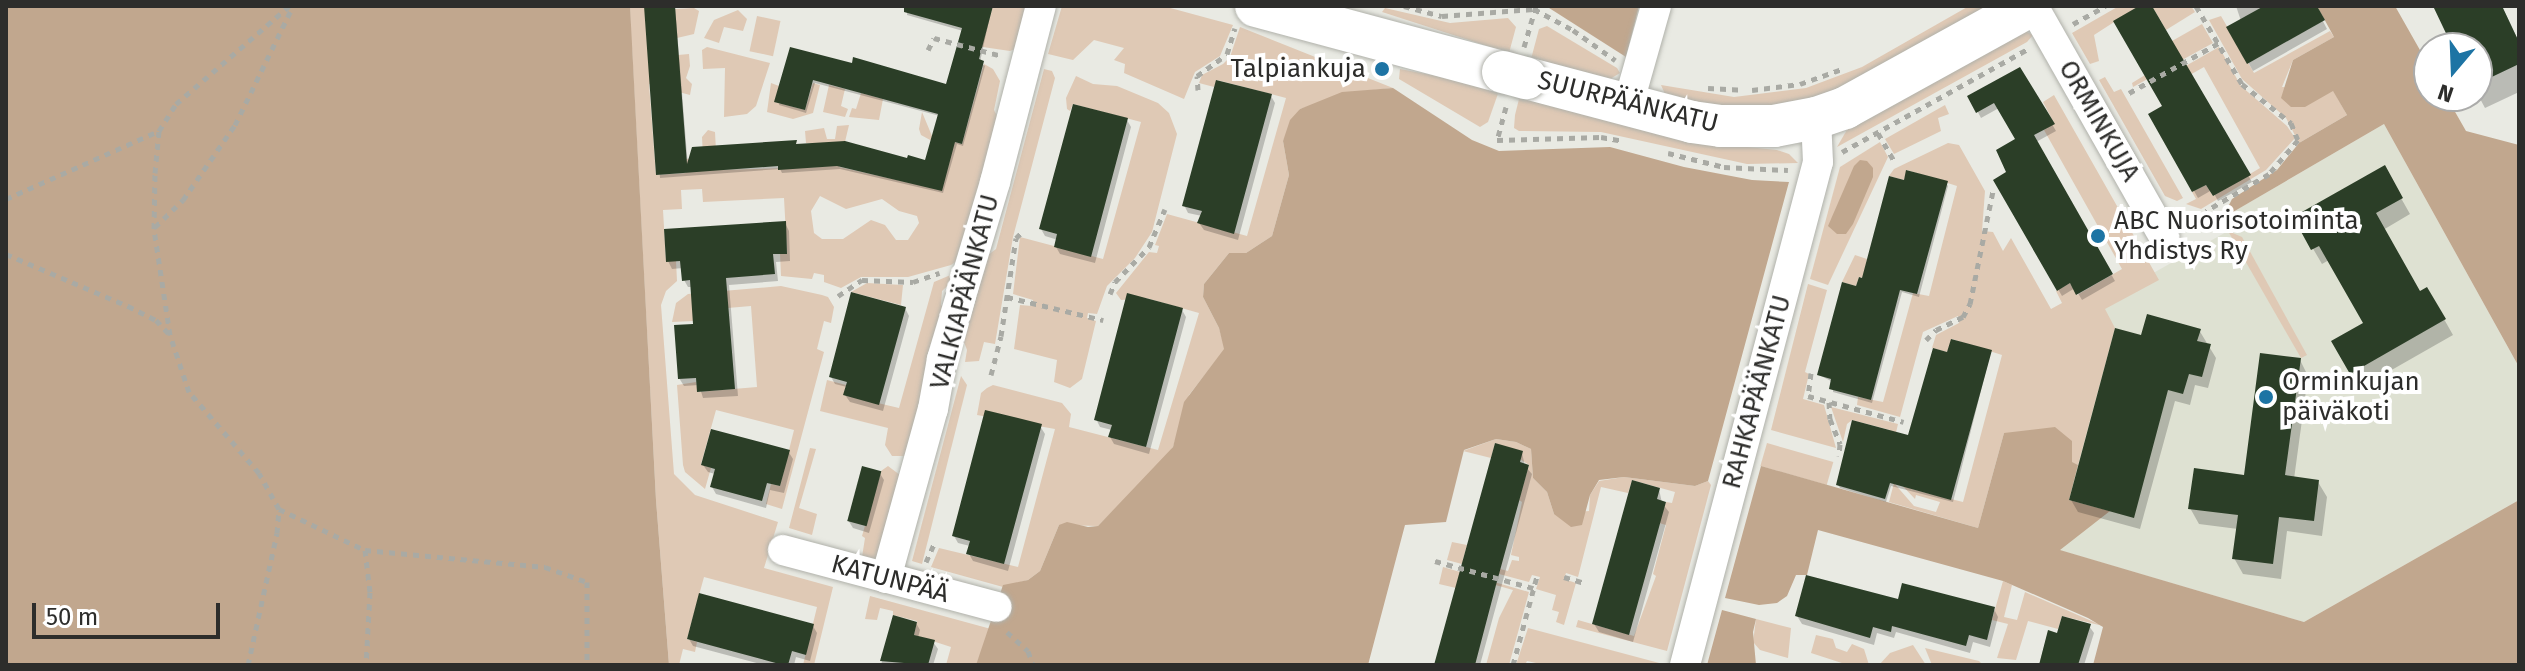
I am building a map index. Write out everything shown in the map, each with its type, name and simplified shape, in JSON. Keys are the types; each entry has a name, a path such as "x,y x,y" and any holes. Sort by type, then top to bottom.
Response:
{"street":[{"name":"VALKIAPÄÄNKATU","path":"886,578 933,409 942,359 967,266 995,182 1041,6"},
{"path":"1631,106 1656,6"},
{"name":"SUURPÄÄNKATU","path":"1247,13 1721,126 1774,126 1816,118 2032,19"},
{"name":"ORMINKUJA","path":"2032,19 2164,237"},
{"name":"RAHKAPÄÄNKATU","path":"1685,665 1818,162 1816,118"},
{"name":"KATUNPÄÄ","path":"783,550 886,578 1000,618"}],"path":[{"path":"248,665 277,533 279,509 259,473 189,392 170,335 154,229 159,131 176,104 291,6"},
{"path":"154,229 183,200 235,125 291,6"},
{"path":"1404,6 1442,16 1534,9 1573,30 1622,65 1631,106 1601,137 1497,140"},
{"path":"2066,28 2105,6"},
{"path":"2196,6 2242,84 2291,123 2298,140 2269,174 2206,211"},
{"path":"1198,90 1197,76 1227,54 1247,13"},
{"path":"1839,153 1878,133 2032,19"},
{"path":"928,50 934,38 987,52"},
{"path":"2129,93 2219,43"},
{"path":"1700,87 1755,90 1782,87 1855,63"},
{"path":"6,199 159,131"},
{"path":"1878,133 1895,162"},
{"path":"1655,149 1724,167 1767,172 1798,169"},
{"path":"1926,340 1936,330 1963,317 1970,304 1993,191"},
{"path":"1110,294 1115,282 1149,247 1165,209"},
{"path":"991,375 1016,238 1023,231"},
{"path":"1149,247 1158,250"},
{"path":"6,254 128,306 156,320 170,335"},
{"path":"838,296 862,280 913,282 967,266"},
{"path":"1007,297 1103,320"},
{"path":"1811,373 1808,396 1904,422"},
{"path":"1829,402 1830,419 1840,444 1839,456"},
{"path":"279,509 365,550 545,567 587,582 587,665"},
{"path":"923,570 935,542"},
{"path":"365,550 370,592 366,665 374,665"},
{"path":"1435,561 1533,588"},
{"path":"1513,665 1537,576"},
{"path":"1564,577 1582,582"},
{"path":"1000,618 1028,651 1033,665"}],"shaded area":[{"path":"6,6 630,6 656,500 669,665 6,665"},
{"path":"541,6 612,6 631,44 630,6 644,6 678,55 689,54 690,66 686,78 692,84 690,95 649,84 656,175 686,173 686,159 703,157 702,137 708,130 715,132 717,170 820,167 819,143 806,143 805,131 824,128 827,139 835,139 837,126 849,125 839,167 942,190 932,141 921,135 919,129 922,112 932,136 962,144 984,64 993,69 1000,81 994,110 999,120 957,261 951,265 908,277 861,277 841,288 824,282 824,275 814,273 812,279 781,276 780,254 787,253 784,198 703,202 702,189 681,190 682,209 663,210 666,261 676,261 677,281 666,291 661,305 674,474 695,495 778,522 764,568 833,587 814,665 803,665 817,607 704,577 687,639 697,642 695,652 683,649 679,665 669,665 656,500 632,48","holes":["820,196 846,209 882,199 899,211 917,216 919,223 908,240 896,240 885,225 871,220 843,239 822,239 814,233 811,211"]},
{"path":"993,6 1034,6 1023,46 1010,51 976,46 985,34"},
{"path":"1062,6 1163,6 1233,25 1220,56 1195,72 1184,99 1124,73 1125,64 1114,60 1124,48 1094,40 1073,60 1048,54"},
{"path":"1546,6 1639,6 1626,57"},
{"path":"1969,6 1996,6 1843,93 1734,112 1665,94 1661,85 1734,97 1806,88 1862,67"},
{"path":"2119,6 2139,6 2094,35 2099,61 2090,64 2072,33"},
{"path":"2152,6 2191,6 2195,12 2166,30"},
{"path":"2317,6 2395,6 2413,38 2413,112 2455,112 2466,131 2519,145 2519,367 2384,124 2233,212 2228,207 2232,199 2277,170 2299,143 2347,115 2333,91 2305,107 2291,107 2281,98 2293,60 2334,37"},
{"path":"694,8 699,11 694,34 677,38 675,9"},
{"path":"1385,8 1450,23 1508,18 1516,27 1509,53 1382,12"},
{"path":"738,10 747,19 743,31 724,27 719,43 704,38 714,20"},
{"path":"757,16 780,21 773,56 750,51"},
{"path":"2221,16 2254,73 2330,31 2334,37 2293,60 2282,87 2333,90 2347,115 2299,143 2286,118 2242,79 2209,20"},
{"path":"2202,24 2213,43 2133,87 2132,83 2145,75 2172,41"},
{"path":"1547,26 1617,68 1620,73 1610,79 1531,59 1539,29"},
{"path":"1240,27 1393,88 1354,92 1300,109 1283,141 1289,175 1272,236 1246,253 1229,253 1204,284 1203,297 1219,328 1225,349 1189,395 1173,447 1163,461 1098,526 1059,525 1040,571 1028,580 1003,587 931,567 939,548 1018,567 1055,429 977,415 981,393 987,388 993,385 1062,403 1071,414 1069,427 1158,450 1199,313 1146,298 1121,300 1116,293 1149,252 1157,253 1159,246 1155,245 1167,214 1247,236 1286,98 1217,80 1214,87 1199,83 1202,75 1230,57"},
{"path":"2025,31 2033,35 2027,42 1837,147 1848,128"},
{"path":"707,47 770,63 756,106 747,114 724,117 725,68 703,69 702,50"},
{"path":"2219,47 2241,86 2287,126 2295,138 2266,170 2201,209 2186,204 2196,199 2192,192 2206,185 2213,196 2260,168 2204,67 2172,85 2168,76"},
{"path":"1044,69 1052,71 1055,78 1013,237 995,344 984,342 979,361 965,362 967,350 964,342 988,255 996,249"},
{"path":"1400,69 1500,88 1488,122 1480,127 1399,79"},
{"path":"1076,76 1093,84 1117,86 1158,103 1169,113 1177,134 1152,232 1135,258 1107,286 1097,314 1088,313 1087,318 1096,321 1082,379 1070,388 1054,382 1057,360 1014,349 1020,305 1032,306 1033,300 1013,294 1020,237 1103,259 1141,122 1073,104 1070,111 1067,109 1066,98"},
{"path":"2105,77 2114,92 2121,89 2183,198 2177,201 2165,196 2099,80"},
{"path":"771,83 779,86 775,102 805,110 813,83 820,85 813,113 793,119 767,112"},
{"path":"829,85 845,89 841,106 848,109 845,117 823,112"},
{"path":"1393,88 1472,140 1499,151 1610,147 1684,167 1752,180 1789,182 1708,481 1695,486 1624,477 1599,480 1590,495 1582,525 1571,527 1554,514 1547,492 1533,478 1531,449 1516,442 1496,439 1464,450 1446,522 1405,525 1368,665 976,665 1003,585 1028,580 1040,571 1059,525 1067,522 1098,526 1173,447 1184,402 1224,349 1219,328 1203,297 1204,284 1229,253 1246,253 1272,236 1289,175 1283,141 1290,120 1300,109 1342,92"},
{"path":"861,93 883,99 879,120 849,117 852,108 856,109"},
{"path":"1520,95 1718,144 1777,150 1789,154 1798,163 1747,164 1601,132 1519,131 1514,128"},
{"path":"2054,95 2159,280 2105,309 2115,328 2078,465 2004,433 1978,528 1889,502 1894,483 1914,506 1936,512 1940,502 1916,495 1915,499 1896,479 1911,489 1963,502 2002,355 1952,339 1947,352 1932,348 1936,335 1959,323 1958,316 1923,332 1900,417 1857,405 1858,397 1883,402 1913,293 1929,296 1957,186 1907,170 1904,180 1889,176 1894,169 1948,143 1959,145 1985,191 1982,231 1993,232 2003,251 2011,238 2051,309 2062,303 2056,291 2070,283 2077,295 2122,269 2044,130 2054,123 2043,102"},
{"path":"1945,105 1949,114 1938,118 1941,131 1894,154 1885,139"},
{"name":"Orminkujan päiväkoti","path":"2384,124 2519,367 2519,500 2304,622 2059,550 2109,511 2069,500 2027,344 2228,231 2218,215 2233,212"},
{"path":"1880,142 1888,157 1828,285 1810,279 1840,167"},
{"path":"1860,160 1867,161 1873,168 1873,177 1853,224 1846,234 1837,234 1828,226 1854,166"},
{"path":"2228,231 2242,237 2307,355 2301,358"},
{"path":"1855,255 1867,259 1865,269 1877,282 1859,277 1856,286 1842,282"},
{"path":"953,274 955,279 942,291 941,305 945,308 908,456 892,456 885,445 888,428 820,411 827,380 846,385 844,395 899,408 934,282"},
{"path":"867,283 903,285 901,305 851,292"},
{"path":"1808,284 1827,290 1805,372 1809,374 1803,399 1824,405 1836,448 1771,430"},
{"path":"781,286 828,297 834,307 831,323 824,321 817,349 824,352 782,509 766,504 771,484 780,486 794,430 716,410 701,464 711,468 705,489 685,472 683,465 677,385 696,382 698,392 757,387 751,306 693,311 693,321 672,322 676,303 688,294"},
{"path":"961,376 967,385 922,564 912,561"},
{"path":"1831,407 1898,424 1892,450 1885,451 1890,430 1852,420 1847,424 1843,442"},
{"path":"2055,427 2072,441 2072,462 2078,465 2069,500 2110,511 2060,550 2304,622 2519,500 2519,665 2093,665 2103,627 2088,618 2003,581 1818,530 1807,575 1796,575 1787,596 1777,603 1759,605 1725,598 1761,466 1978,528 2004,433"},
{"path":"1496,439 1516,442 1531,449 1533,478 1547,492 1554,514 1589,511 1590,495 1599,481 1624,477 1695,486 1708,481 1711,485 1667,651 1576,627 1578,620 1634,636 1656,576 1653,574 1666,525 1659,523 1666,502 1672,503 1675,492 1632,480 1628,493 1601,487 1578,577 1566,573 1564,579 1576,583 1564,625 1556,622 1559,612 1552,610 1556,595 1536,589 1540,577 1532,575 1529,582 1447,560 1452,542 1467,545 1463,559 1508,571 1512,560 1519,561 1519,557 1511,555 1522,502 1519,500 1529,465 1495,443 1491,458 1463,451"},
{"path":"1767,443 1833,462 1827,485 1760,466"},
{"path":"810,448 816,449 799,508 817,514 812,535 789,528"},
{"path":"888,466 900,475 877,558 873,561 862,557 865,538 862,536 881,471"},
{"path":"1443,567 1529,592 1509,665 1486,665 1499,618 1513,590 1460,575 1456,588 1439,584"},
{"path":"2003,581 2012,585 2004,617 2017,620 2025,592 2103,626 2062,616 2058,629 2028,621 2016,660 1997,658 2008,624 1992,620"},
{"path":"870,596 991,629 976,665 946,665 951,647 914,635 917,621 893,615 893,611 880,608 877,620 865,619"},
{"path":"1722,610 1756,619 1753,632 1756,665 1707,665"},
{"path":"1756,619 1791,628 1788,658 1760,650 1753,642"},
{"path":"1528,628 1663,665 1545,665 1527,661 1525,665 1516,665"},
{"path":"1816,635 1833,639 1836,648 1847,652 1852,644 1864,649 1869,665 1848,665 1811,653"},
{"path":"1913,645 1926,665 1879,665 1890,653"},
{"path":"1925,648 1979,661 1983,665 1932,665"}],"building":[{"path":"644,6 675,6 687,164 692,147 797,140 796,144 845,141 925,160 938,114 813,80 805,110 774,102 790,47 852,63 853,57 946,84 962,28 904,12 904,6 993,6 979,59 984,61 962,144 955,142 942,191 837,166 778,170 778,166 656,175"},
{"path":"2139,6 2152,6 2251,175 2213,196 2206,185 2192,192 2148,114 2162,106 2113,21"},
{"path":"2264,6 2317,6 2325,20 2247,64 2226,27"},
{"path":"2433,6 2502,6 2519,42 2519,64 2493,76 2493,32 2445,32"},
{"path":"2020,67 2055,124 2034,135 2113,274 2076,295 2070,283 2057,291 1993,180 2006,172 1996,150 2015,139 1994,103 1976,113 1967,96"},
{"path":"1216,80 1272,94 1234,234 1197,223 1202,211 1182,206"},
{"path":"1073,104 1128,118 1091,257 1054,247 1057,234 1039,229"},
{"path":"2385,165 2403,198 2376,213 2420,291 2427,287 2446,319 2350,374 2331,341 2363,323 2319,246 2311,250 2293,217"},
{"path":"1906,170 1948,181 1917,294 1900,290 1871,400 1829,389 1831,379 1817,375 1842,282 1856,286 1859,277 1862,278 1889,176 1904,180"},
{"path":"786,221 787,254 773,254 775,274 726,278 735,389 697,392 696,378 678,379 674,325 693,324 690,280 682,281 680,261 666,262 664,229"},
{"path":"851,292 906,307 879,405 843,395 847,382 829,377"},
{"path":"1127,293 1183,308 1146,447 1108,437 1112,425 1094,420"},
{"path":"2147,314 2201,329 2197,341 2211,344 2202,377 2189,374 2183,394 2168,390 2134,518 2069,500 2115,328 2141,335"},
{"path":"1951,339 1992,350 1951,500 1890,483 1885,499 1836,485 1852,420 1908,435 1933,348 1947,352"},
{"path":"2260,353 2301,358 2285,475 2319,480 2314,521 2279,517 2273,564 2232,559 2238,515 2188,509 2194,468 2244,475"},
{"path":"985,410 1042,424 1004,564 966,554 970,541 952,536"},
{"path":"711,429 790,450 780,486 767,483 762,501 710,487 715,469 701,465"},
{"path":"1495,443 1523,451 1520,462 1529,465 1475,665 1434,665"},
{"path":"862,466 881,471 867,526 847,521"},
{"path":"1632,480 1660,488 1657,499 1666,502 1629,635 1592,624"},
{"path":"1806,575 1898,599 1902,583 1995,607 1987,640 1969,635 1966,646 1892,626 1891,632 1873,627 1870,638 1795,616"},
{"path":"699,593 814,624 806,655 792,651 788,665 783,665 687,639"},
{"path":"893,615 917,622 914,635 935,640 928,665 880,661"},
{"path":"2062,616 2091,624 2078,665 2039,665 2048,630 2057,633"}],"place":[{"name":"Talpiankuja","path":"1382,69"},
{"name":"ABC Nuorisotoiminta Yhdistys Ry","path":"2098,236"},
{"name":"Orminkujan päiväkoti","path":"2266,397"}]}
